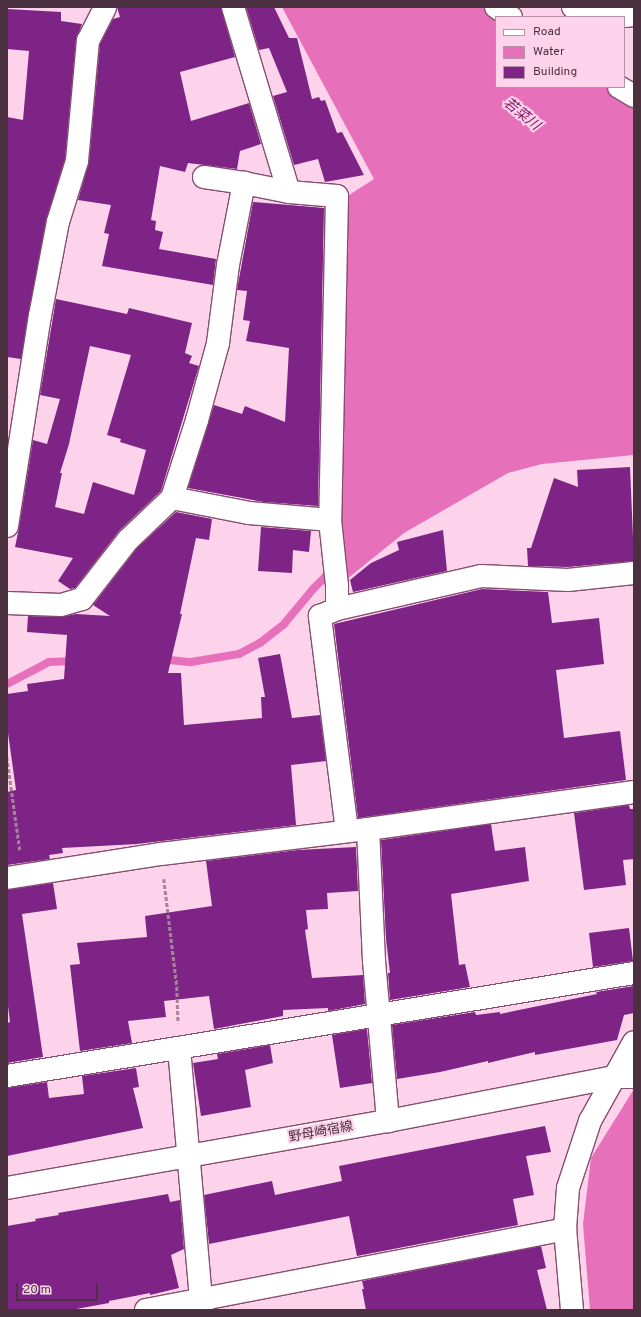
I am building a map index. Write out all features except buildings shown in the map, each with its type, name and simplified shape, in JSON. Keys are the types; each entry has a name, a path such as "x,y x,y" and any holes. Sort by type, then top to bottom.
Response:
{"street":[{"path":"7,526 40,316 55,237 77,161 88,42 105,7"},
{"path":"233,7 289,192"},
{"path":"496,7 510,16"},
{"path":"573,7 624,16 634,15"},
{"path":"621,88 634,96"},
{"path":"204,177 289,192 338,196 330,520 337,586 337,609"},
{"path":"7,603 61,605 82,599 128,540 172,498 197,420 218,343 228,265 244,183"},
{"path":"172,498 249,513 330,520"},
{"path":"388,1121 374,961 358,830 320,616 337,609 481,576 568,580 634,573"},
{"path":"15,876 161,854 358,830 634,792"},
{"path":"7,1076 634,973"},
{"path":"572,1310 565,1229 568,1188 590,1121 624,1077 634,1042"},
{"path":"179,1048 201,1304"},
{"name":"野母崎宿線","path":"7,1188 188,1157 624,1077"},
{"path":"146,1310 201,1304 565,1229"}],"path":[{"path":"7,757 15,876"},
{"path":"161,854 178,987 179,1048"}],"water":[{"name":"若菜川","path":"282,7 491,7 496,16 495,88 609,88 634,104 634,455 542,464 508,473 404,533 347,579 341,539 346,197 374,179"},
{"path":"634,1089 634,1310 590,1310 583,1224 591,1158"}],"waterway":[{"path":"160,659 191,662 239,654 260,643 284,624 314,588 332,570"},
{"path":"7,684 49,662 75,661"}]}
